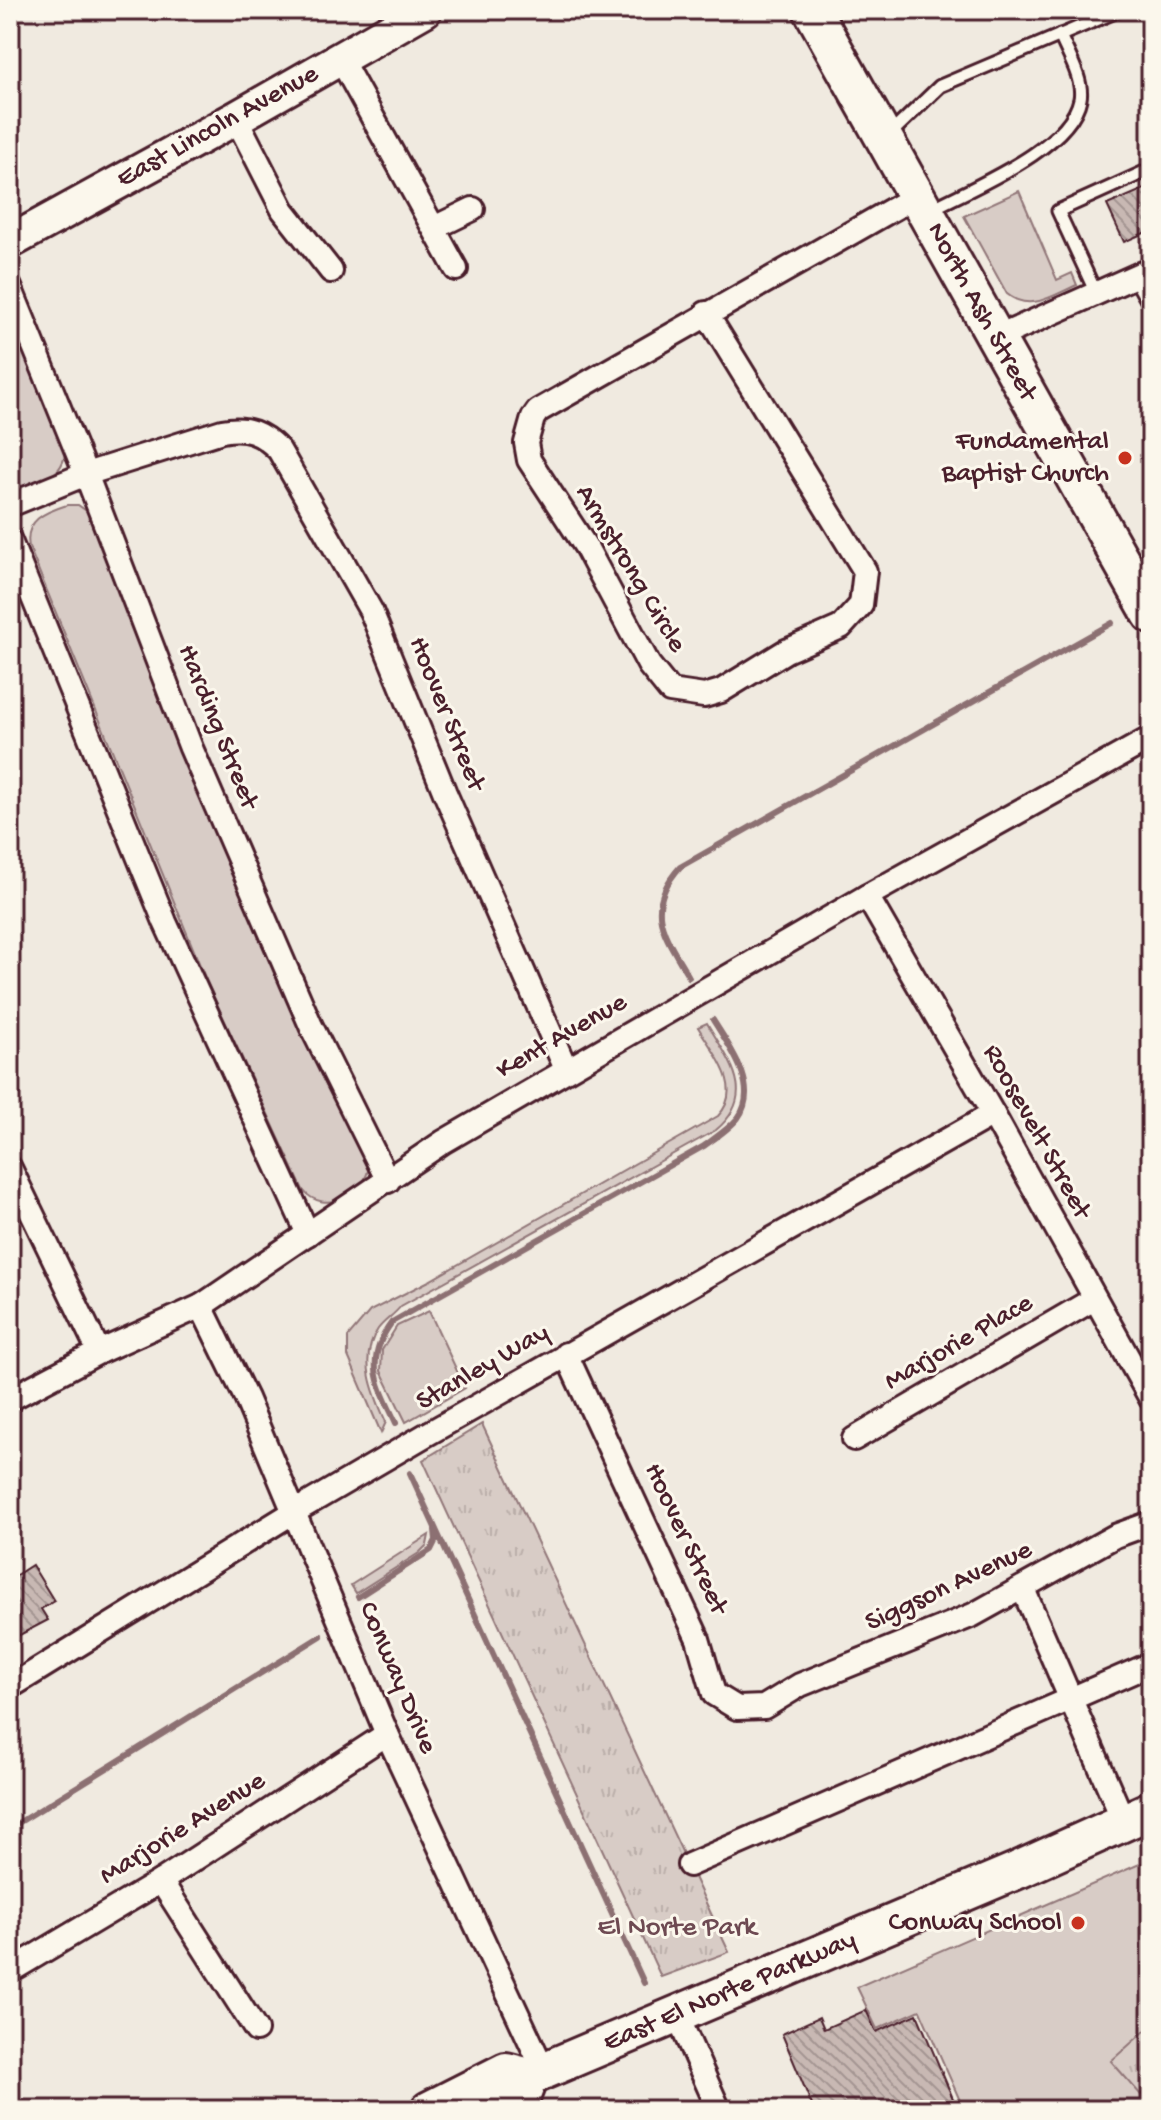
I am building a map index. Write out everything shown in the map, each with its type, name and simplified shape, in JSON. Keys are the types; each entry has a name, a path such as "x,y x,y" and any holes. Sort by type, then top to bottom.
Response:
{"main road":[{"name":"East Lincoln Avenue","path":"10,242 425,10"},
{"name":"North Ash Street","path":"812,10 1151,614"},
{"name":"East El Norte Parkway","path":"429,2110 506,2071 537,2074 1138,1816"},
{"path":"501,2110 520,2101 537,2074"}],"street":[{"path":"340,58 456,269"},
{"path":"236,118 283,210 331,271"},
{"name":"Armstrong Circle","path":"706,313 865,571 861,605 841,627 786,651 721,691 704,696 670,691 649,665 586,547 529,460 526,443 538,411 706,313 920,204"},
{"path":"434,228 473,209"},
{"path":"996,338 1143,273"},
{"name":"Harding Street","path":"10,287 86,474 191,748 311,1026 388,1181"},
{"name":"Hoover Street","path":"86,474 239,428 264,435 279,450 371,611 445,793 566,1069"},
{"path":"10,505 86,474"},
{"path":"10,541 165,922 308,1234"},
{"name":"Kent Avenue","path":"10,1399 99,1352 201,1306 443,1142 867,896 1151,738"},
{"name":"Roosevelt Street","path":"867,896 993,1114 1151,1399"},
{"name":"Stanley Way","path":"10,1687 294,1512 566,1354 993,1114"},
{"path":"10,1168 99,1352"},
{"name":"Marjorie Place","path":"854,1439 1094,1299"},
{"name":"Conway Drive","path":"201,1306 246,1398 387,1734 537,2074"},
{"name":"Hoover Street","path":"566,1354 698,1639 714,1694 737,1708 764,1707 772,1702"},
{"name":"Siggson Avenue","path":"772,1702 800,1685 973,1615 1115,1536 1151,1523"},
{"path":"1023,1589 1071,1699 1138,1816"},
{"path":"689,1865 1151,1664"},
{"name":"Marjorie Avenue","path":"10,1971 161,1881 387,1734"},
{"path":"161,1881 256,2030"},
{"path":"677,2015 719,2110"}],"lane":[{"path":"884,140 940,86 1120,10"},
{"path":"920,204 1042,150 1073,116 1080,99 1079,84 1060,35"},
{"path":"1096,293 1058,211 1151,169"},
{"path":"1143,273 1151,308"}],"green space":[{"path":"1019,191 1057,280 1072,273 1077,285 1033,302 1024,302 1007,294 964,216"},
{"path":"12,318 65,454 63,462 52,475 27,485 10,484"},
{"path":"67,505 78,505 92,515 369,1164 361,1184 344,1198 322,1201 312,1198 303,1190 206,980 29,547 30,530 38,518"},
{"path":"707,1023 736,1077 736,1103 729,1117 716,1130 401,1306 378,1329 369,1352 372,1388 386,1422 381,1433 348,1356 348,1337 370,1311 429,1281 718,1116 726,1105 728,1083 698,1027"},
{"path":"429,1311 465,1388 406,1422 381,1371 382,1350 397,1326"},
{"name":"El Norte Park","path":"482,1424 729,1952 661,1977 423,1460"},
{"path":"429,1535 427,1545 419,1553 356,1593 351,1585"},
{"name":"Conway School","path":"1151,1859 1151,2110 976,2110 972,2102 961,2103 920,2010 877,2029 857,1987"},
{"path":"1147,2029 1151,2032 1151,2085 1141,2095 1111,2061"}],"building":[{"path":"1151,186 1151,230 1124,242 1107,205"},
{"path":"32,1565 54,1601 41,1609 48,1620 10,1640 10,1579"},
{"path":"866,2010 876,2032 917,2014 954,2101 933,2110 814,2110 782,2034 819,2017 824,2029"}],"waterway":[{"path":"689,977 666,935 660,910 668,882 680,867 1112,623"},
{"path":"396,1423 376,1372 378,1349 392,1322 704,1146 738,1118 744,1106 744,1080 734,1054 713,1020"},
{"path":"410,1473 644,1983"},
{"path":"358,1597 431,1550 436,1540 435,1530"},
{"path":"10,1828 321,1636"}],"place":[{"name":"Fundamental Baptist Church","path":"1125,458"},
{"name":"Conway School","path":"1078,1923"}]}
